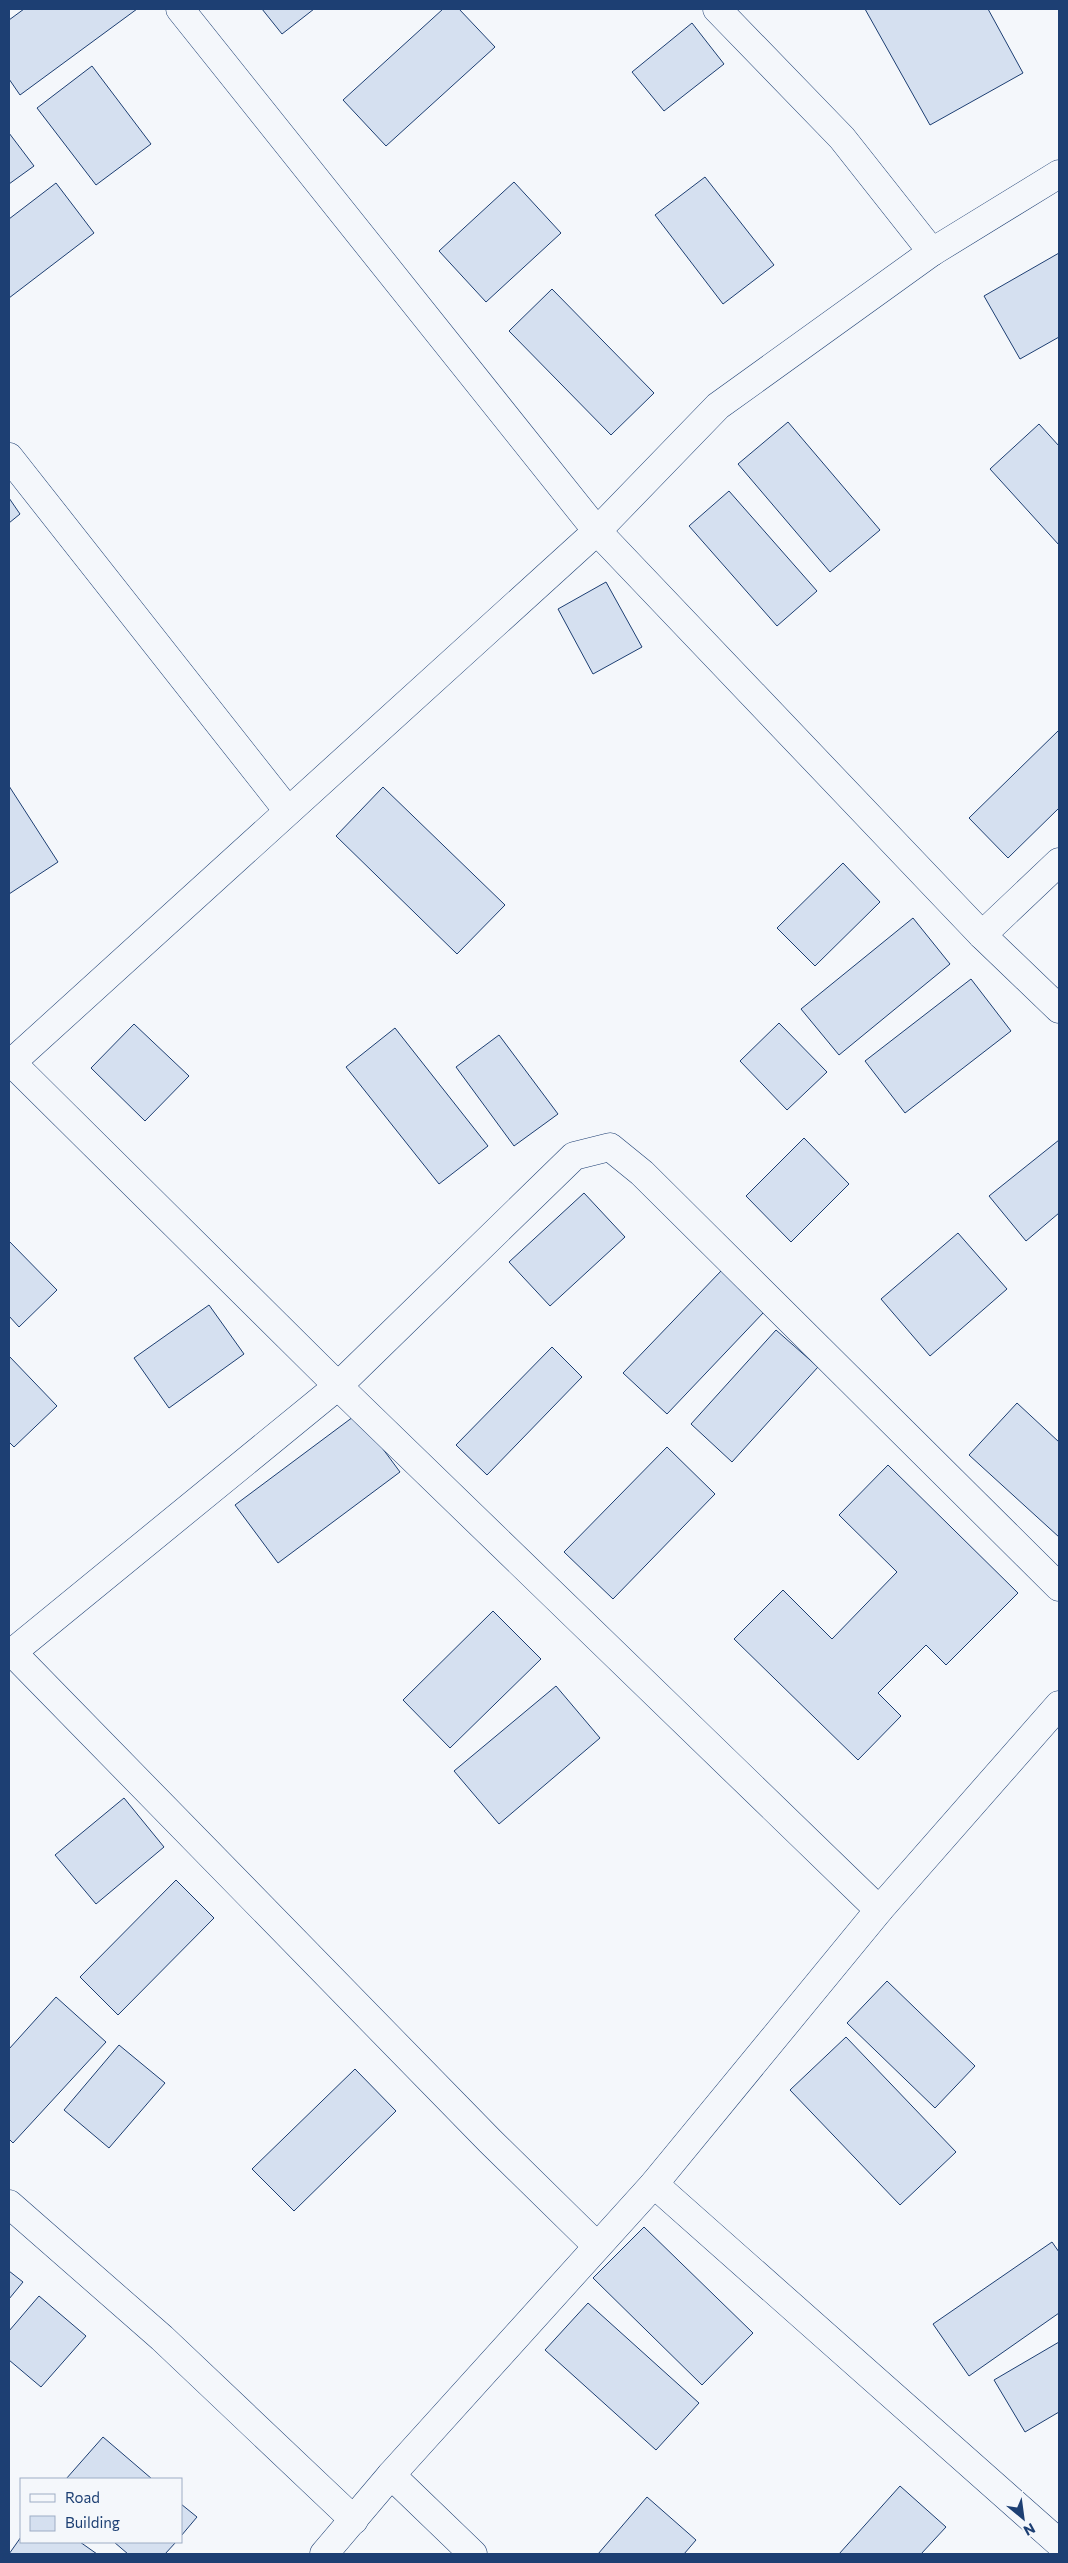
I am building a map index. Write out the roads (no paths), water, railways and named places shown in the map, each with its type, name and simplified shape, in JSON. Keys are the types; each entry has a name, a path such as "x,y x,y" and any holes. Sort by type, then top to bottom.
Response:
{"street":[{"path":"180,9 596,531 982,935 1059,1009"},
{"path":"717,9 842,138 932,252"},
{"path":"879,1910 338,1386 10,1063 596,531 718,406 932,252 1059,174"},
{"path":"9,457 288,811"},
{"path":"982,935 1059,862"},
{"path":"596,2245 483,2134 11,1654 338,1386 574,1156 610,1147 642,1173 1059,1587"},
{"path":"324,2554 596,2245 654,2184 879,1910 1059,1705"},
{"path":"654,2184 1059,2543"},
{"path":"9,2204 162,2338 354,2520"},
{"path":"392,2475 473,2554"}]}
